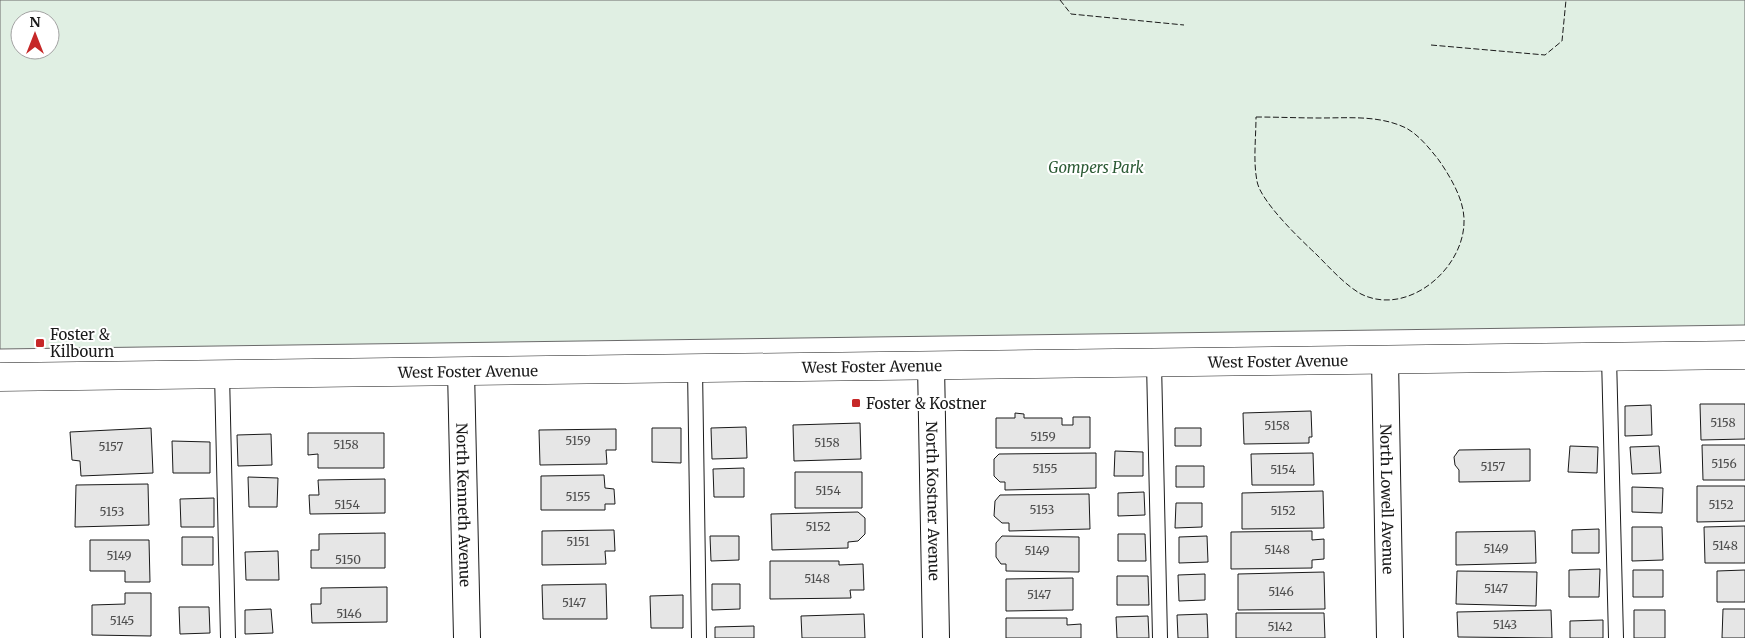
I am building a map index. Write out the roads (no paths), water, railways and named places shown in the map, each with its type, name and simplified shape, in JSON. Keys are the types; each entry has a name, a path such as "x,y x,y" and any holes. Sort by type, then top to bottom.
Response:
{"main road":[{"name":"West Foster Avenue","path":"0,377 1745,355"}],"street":[{"name":"North Lowell Avenue","path":"1385,360 1390,638"},
{"name":"North Kostner Avenue","path":"930,365 936,638"},
{"name":"North Kenneth Avenue","path":"461,371 467,638"}],"lane":[{"path":"1609,357 1616,638"},
{"path":"1154,362 1160,638"},
{"path":"695,368 699,638"},
{"path":"222,374 228,638"}],"place":[{"name":"Foster & Kilbourn","path":"40,343"},
{"name":"Foster & Kostner","path":"856,403"}],"park label":[{"name":"Gompers Park","path":"1096,167"}]}
